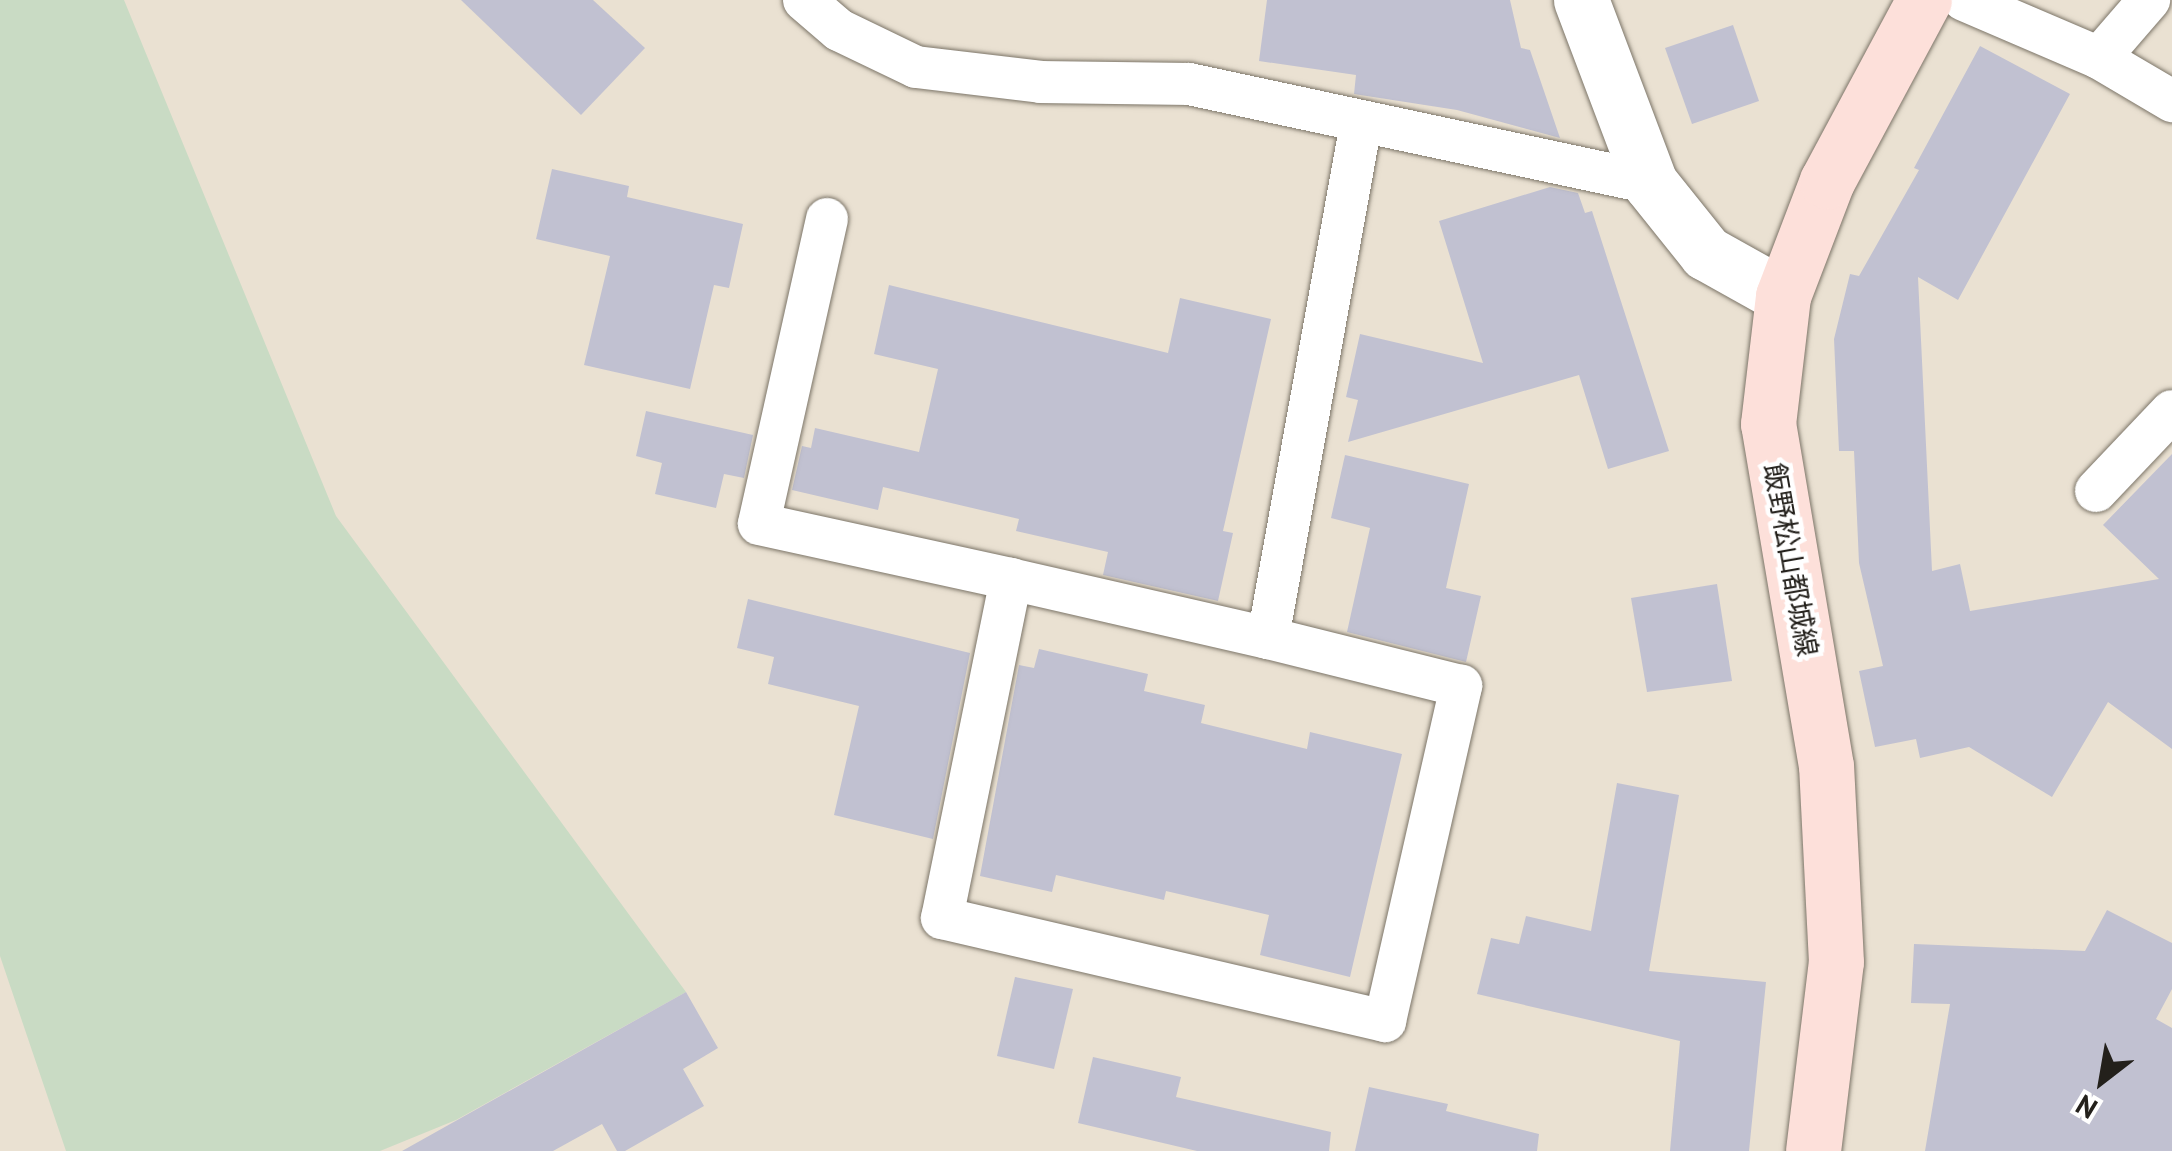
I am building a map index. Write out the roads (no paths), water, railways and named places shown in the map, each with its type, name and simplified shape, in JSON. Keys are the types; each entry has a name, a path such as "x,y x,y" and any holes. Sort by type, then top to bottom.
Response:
{"main road":[{"name":"飯野松山都城線","path":"1814,1151 1836,962 1826,766 1768,424 1783,296 1827,181 1924,0"}],"street":[{"path":"804,0 839,30 916,67 1041,82 1189,84 1650,183"},
{"path":"1581,0 1650,183 1706,252 1783,296"},
{"path":"1964,0 2099,58 2172,101"},
{"path":"2099,58 2149,0"},
{"path":"1268,638 1361,123"},
{"path":"827,219 758,524 1012,579 1461,686 1386,1021 942,918 1012,579"},
{"path":"2096,491 2172,411"}]}
